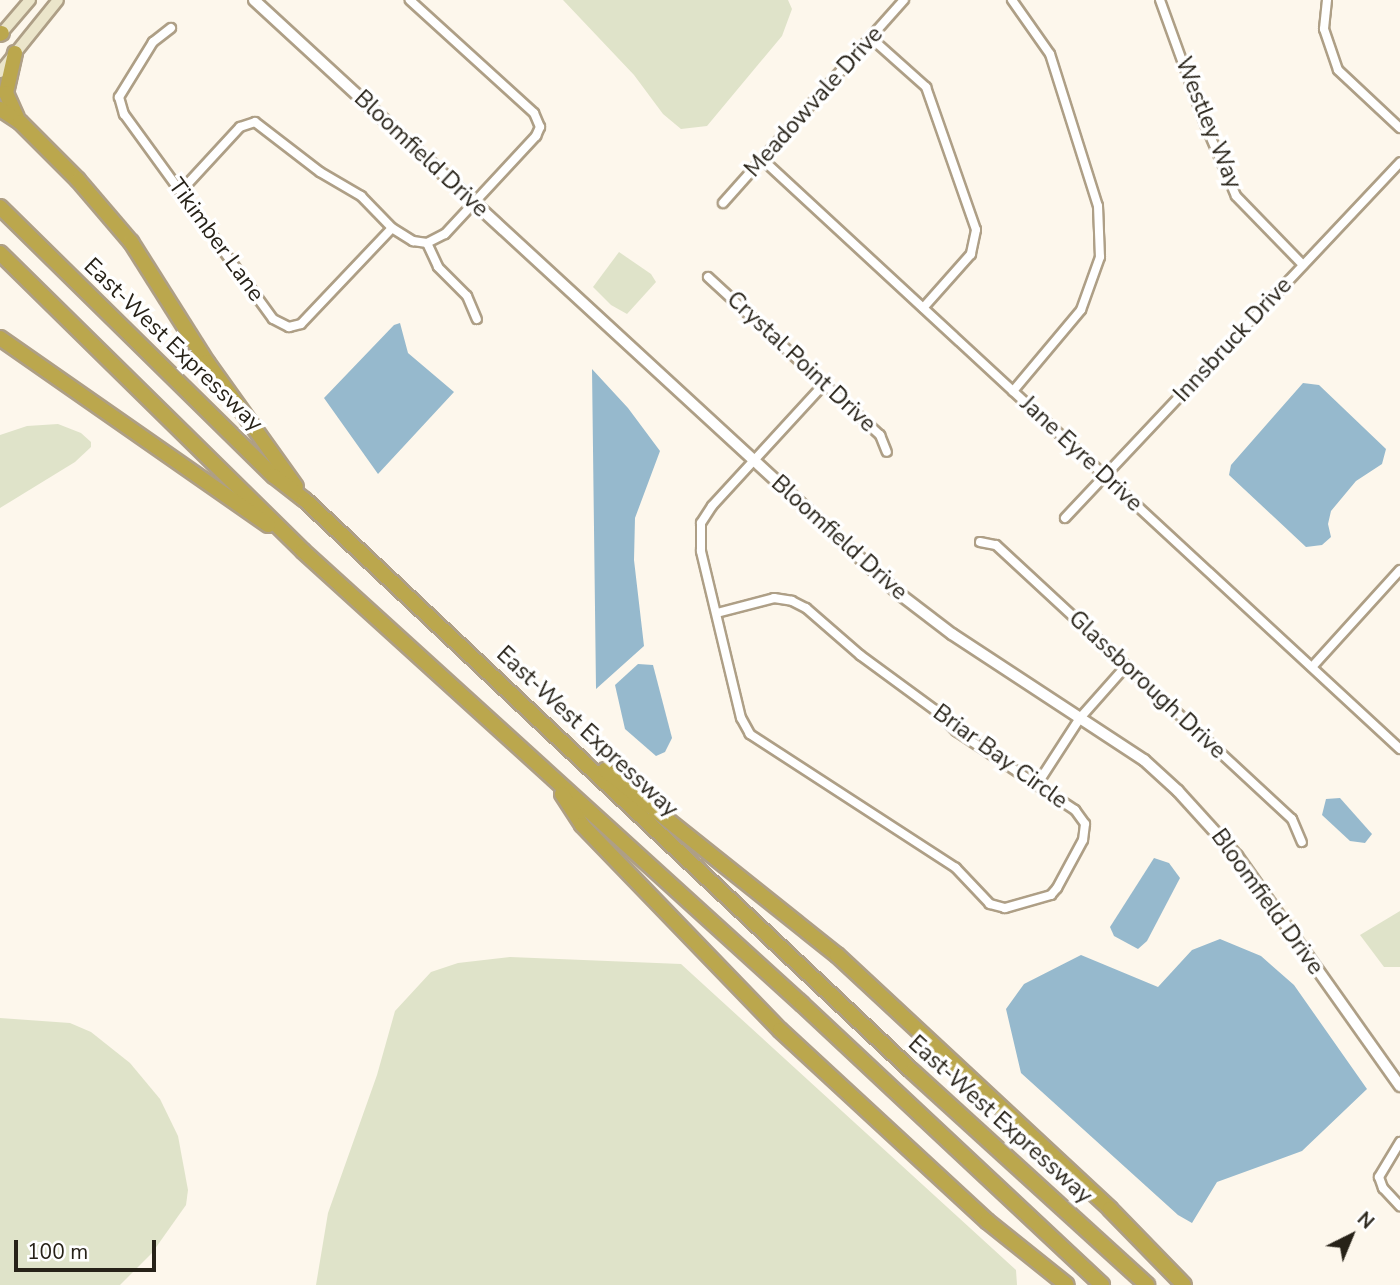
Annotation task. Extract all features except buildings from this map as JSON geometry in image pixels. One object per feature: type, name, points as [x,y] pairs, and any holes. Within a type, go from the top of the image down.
[{"type":"highway","points":[[15,53],[6,93],[20,122]]},
{"type":"highway","points":[[0,109],[20,122],[96,199],[131,242],[207,362],[305,500]]},
{"type":"highway","name":"East-West Expressway","points":[[0,208],[274,476],[305,500],[582,757],[912,1071],[1147,1285]]},
{"type":"highway","points":[[0,253],[303,551],[552,780],[802,1004],[1102,1285]]},
{"type":"highway","points":[[0,338],[303,551]]},
{"type":"highway","points":[[582,757],[614,775],[837,955],[1110,1209],[1184,1285]]},
{"type":"highway","points":[[552,780],[582,825],[780,1030],[986,1221],[1066,1285]]},
{"type":"main road","points":[[1,34],[30,0]]},
{"type":"main road","points":[[0,72],[58,0]]},
{"type":"street","name":"Bloomfield Drive","points":[[254,0],[753,460],[929,617],[1144,760],[1206,818],[1254,878],[1400,1086]]},
{"type":"street","points":[[181,191],[240,127],[254,122],[267,129],[320,172],[361,196],[392,228],[413,241],[427,243],[445,234],[536,136],[540,127],[534,113],[410,0]]},
{"type":"street","name":"Meadowvale Drive","points":[[723,203],[904,0]]},
{"type":"street","points":[[1012,0],[1049,54],[1098,206],[1100,257],[1080,310],[1013,391]]},
{"type":"street","name":"Westley Way","points":[[1160,0],[1205,124],[1236,196],[1303,265]]},
{"type":"street","points":[[1327,0],[1324,29],[1338,70],[1400,128]]},
{"type":"street","name":"Tikimber Lane","points":[[171,28],[153,42],[119,97],[124,114],[273,319],[289,327],[300,324],[392,228]]},
{"type":"street","points":[[871,38],[926,87],[976,230],[971,254],[923,308]]},
{"type":"street","name":"Jane Eyre Drive","points":[[762,159],[1400,749]]},
{"type":"street","name":"Innsbruck Drive","points":[[1065,518],[1400,162]]},
{"type":"street","points":[[427,243],[438,267],[467,296],[477,319]]},
{"type":"street","name":"Crystal Point Drive","points":[[708,277],[880,435],[887,452]]},
{"type":"street","name":"Briar Bay Circle","points":[[717,613],[774,598],[792,601],[935,710],[956,731],[1074,810],[1085,824],[1083,840],[1051,895],[1005,908],[990,904],[956,868],[750,734],[741,718],[701,551],[701,523],[712,506],[824,384]]},
{"type":"street","name":"Glassborough Drive","points":[[980,542],[996,545],[1292,819],[1302,842]]},
{"type":"street","points":[[1312,667],[1400,570]]},
{"type":"street","points":[[1036,786],[1080,718],[1126,666]]},
{"type":"street","points":[[1400,1142],[1379,1177],[1383,1188],[1400,1206]]},
{"type":"green space","points":[[563,0],[788,0],[792,9],[782,36],[707,126],[681,129],[663,114],[634,75]]},
{"type":"green space","points":[[619,252],[651,274],[656,282],[627,314],[611,305],[593,287]]},
{"type":"green space","points":[[58,424],[81,433],[91,442],[91,447],[75,462],[0,508],[0,435],[27,426]]},
{"type":"green space","points":[[1400,911],[1400,967],[1384,967],[1360,935]]},
{"type":"green space","points":[[510,957],[681,964],[1016,1270],[1017,1285],[316,1285],[328,1213],[377,1075],[395,1011],[431,972],[458,963]]},
{"type":"green space","points":[[0,1018],[70,1023],[91,1032],[130,1063],[160,1099],[178,1136],[188,1190],[186,1205],[152,1253],[120,1285],[0,1285]]},
{"type":"water","points":[[400,323],[408,353],[454,392],[378,474],[324,398],[394,325]]},
{"type":"water","points":[[592,369],[628,408],[660,451],[635,518],[634,560],[644,646],[596,689]]},
{"type":"water","points":[[1303,383],[1319,385],[1386,449],[1382,464],[1356,481],[1331,511],[1328,524],[1331,537],[1322,545],[1306,547],[1229,475],[1231,465]]},
{"type":"water","points":[[638,664],[653,665],[672,738],[665,752],[656,756],[625,729],[615,685]]},
{"type":"water","points":[[1340,798],[1372,834],[1365,843],[1350,841],[1322,815],[1326,799]]},
{"type":"water","points":[[1154,858],[1169,863],[1180,878],[1147,941],[1138,949],[1114,936],[1110,927]]},
{"type":"water","points":[[1220,939],[1261,956],[1294,985],[1367,1089],[1302,1151],[1217,1182],[1192,1223],[1178,1215],[1021,1073],[1006,1009],[1024,984],[1081,955],[1158,987],[1192,950]]}]
